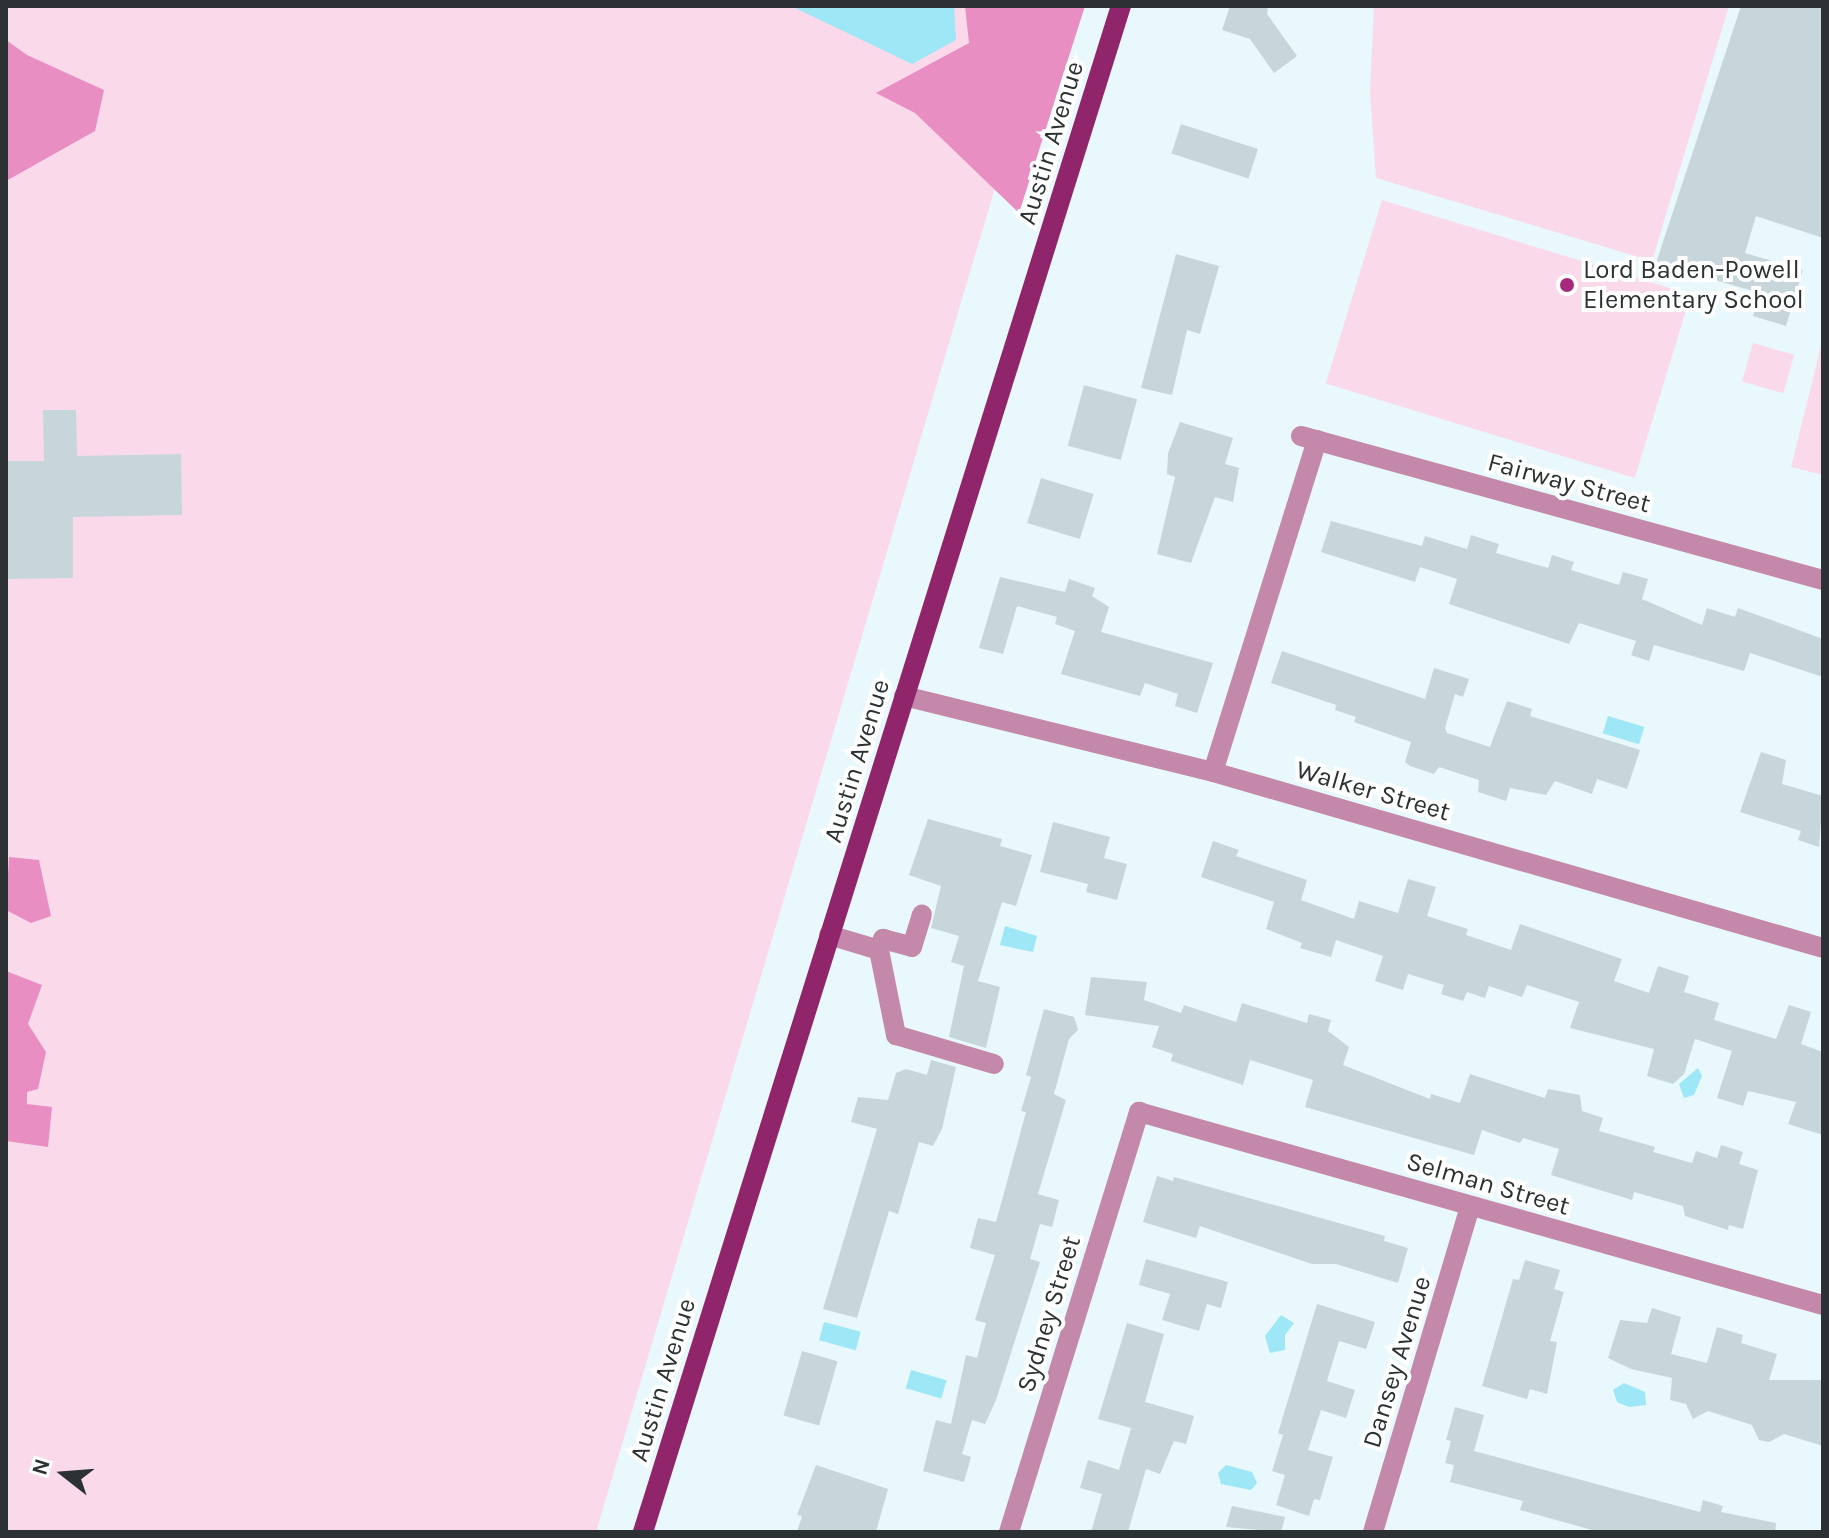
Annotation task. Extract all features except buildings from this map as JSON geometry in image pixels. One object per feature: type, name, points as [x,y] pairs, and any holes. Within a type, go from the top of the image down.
[{"type":"main road","name":"Austin Avenue","points":[[643,1532],[1121,6]]},
{"type":"street","name":"Fairway Street","points":[[1213,772],[1309,438],[1823,580]]},
{"type":"street","name":"Walker Street","points":[[904,696],[1213,772],[1823,948]]},
{"type":"street","points":[[922,914],[912,947],[883,939],[879,950],[896,1035],[994,1064]]},
{"type":"street","points":[[829,935],[879,950]]},
{"type":"street","name":"Selman Street","points":[[1139,1112],[1823,1305]]},
{"type":"street","name":"Sydney Street","points":[[1009,1532],[1139,1112]]},
{"type":"street","name":"Dansey Avenue","points":[[1373,1532],[1470,1207]]},
{"type":"shaded area","points":[[6,6],[1049,6],[596,1532],[6,1532]]},
{"type":"shaded area","points":[[965,6],[1085,6],[1019,213],[915,113],[876,93],[969,43]]},
{"type":"shaded area","points":[[1374,6],[1729,6],[1652,261],[1376,178],[1370,93]]},
{"type":"shaded area","points":[[6,40],[27,55],[104,90],[95,131],[6,181]]},
{"type":"shaded area","points":[[1382,200],[1691,294],[1635,478],[1326,384]]},
{"type":"shaded area","points":[[1753,343],[1794,355],[1783,393],[1742,381]]},
{"type":"shaded area","points":[[1823,347],[1823,475],[1791,467]]},
{"type":"shaded area","points":[[9,857],[39,860],[51,916],[31,923],[6,910]]},
{"type":"shaded area","points":[[6,971],[42,985],[28,1024],[46,1052],[38,1089],[27,1092],[27,1104],[52,1107],[48,1147],[6,1141]]},
{"type":"water","points":[[791,6],[954,6],[956,40],[912,64]]},
{"type":"water","points":[[1608,716],[1644,727],[1639,744],[1603,733]]},
{"type":"water","points":[[1005,926],[1037,936],[1033,952],[1000,945]]},
{"type":"water","points":[[1698,1068],[1702,1076],[1694,1095],[1684,1098],[1679,1084]]},
{"type":"water","points":[[1281,1315],[1294,1323],[1285,1335],[1285,1350],[1270,1353],[1265,1336]]},
{"type":"water","points":[[824,1322],[861,1332],[856,1350],[819,1340]]},
{"type":"water","points":[[911,1370],[947,1380],[941,1398],[906,1388]]},
{"type":"water","points":[[1624,1383],[1645,1392],[1646,1405],[1629,1407],[1617,1402],[1613,1390]]},
{"type":"water","points":[[1226,1465],[1252,1472],[1257,1483],[1251,1490],[1221,1484],[1218,1473]]},
{"type":"place","name":"Lord Baden-Powell Elementary School","points":[[1567,285]]}]
